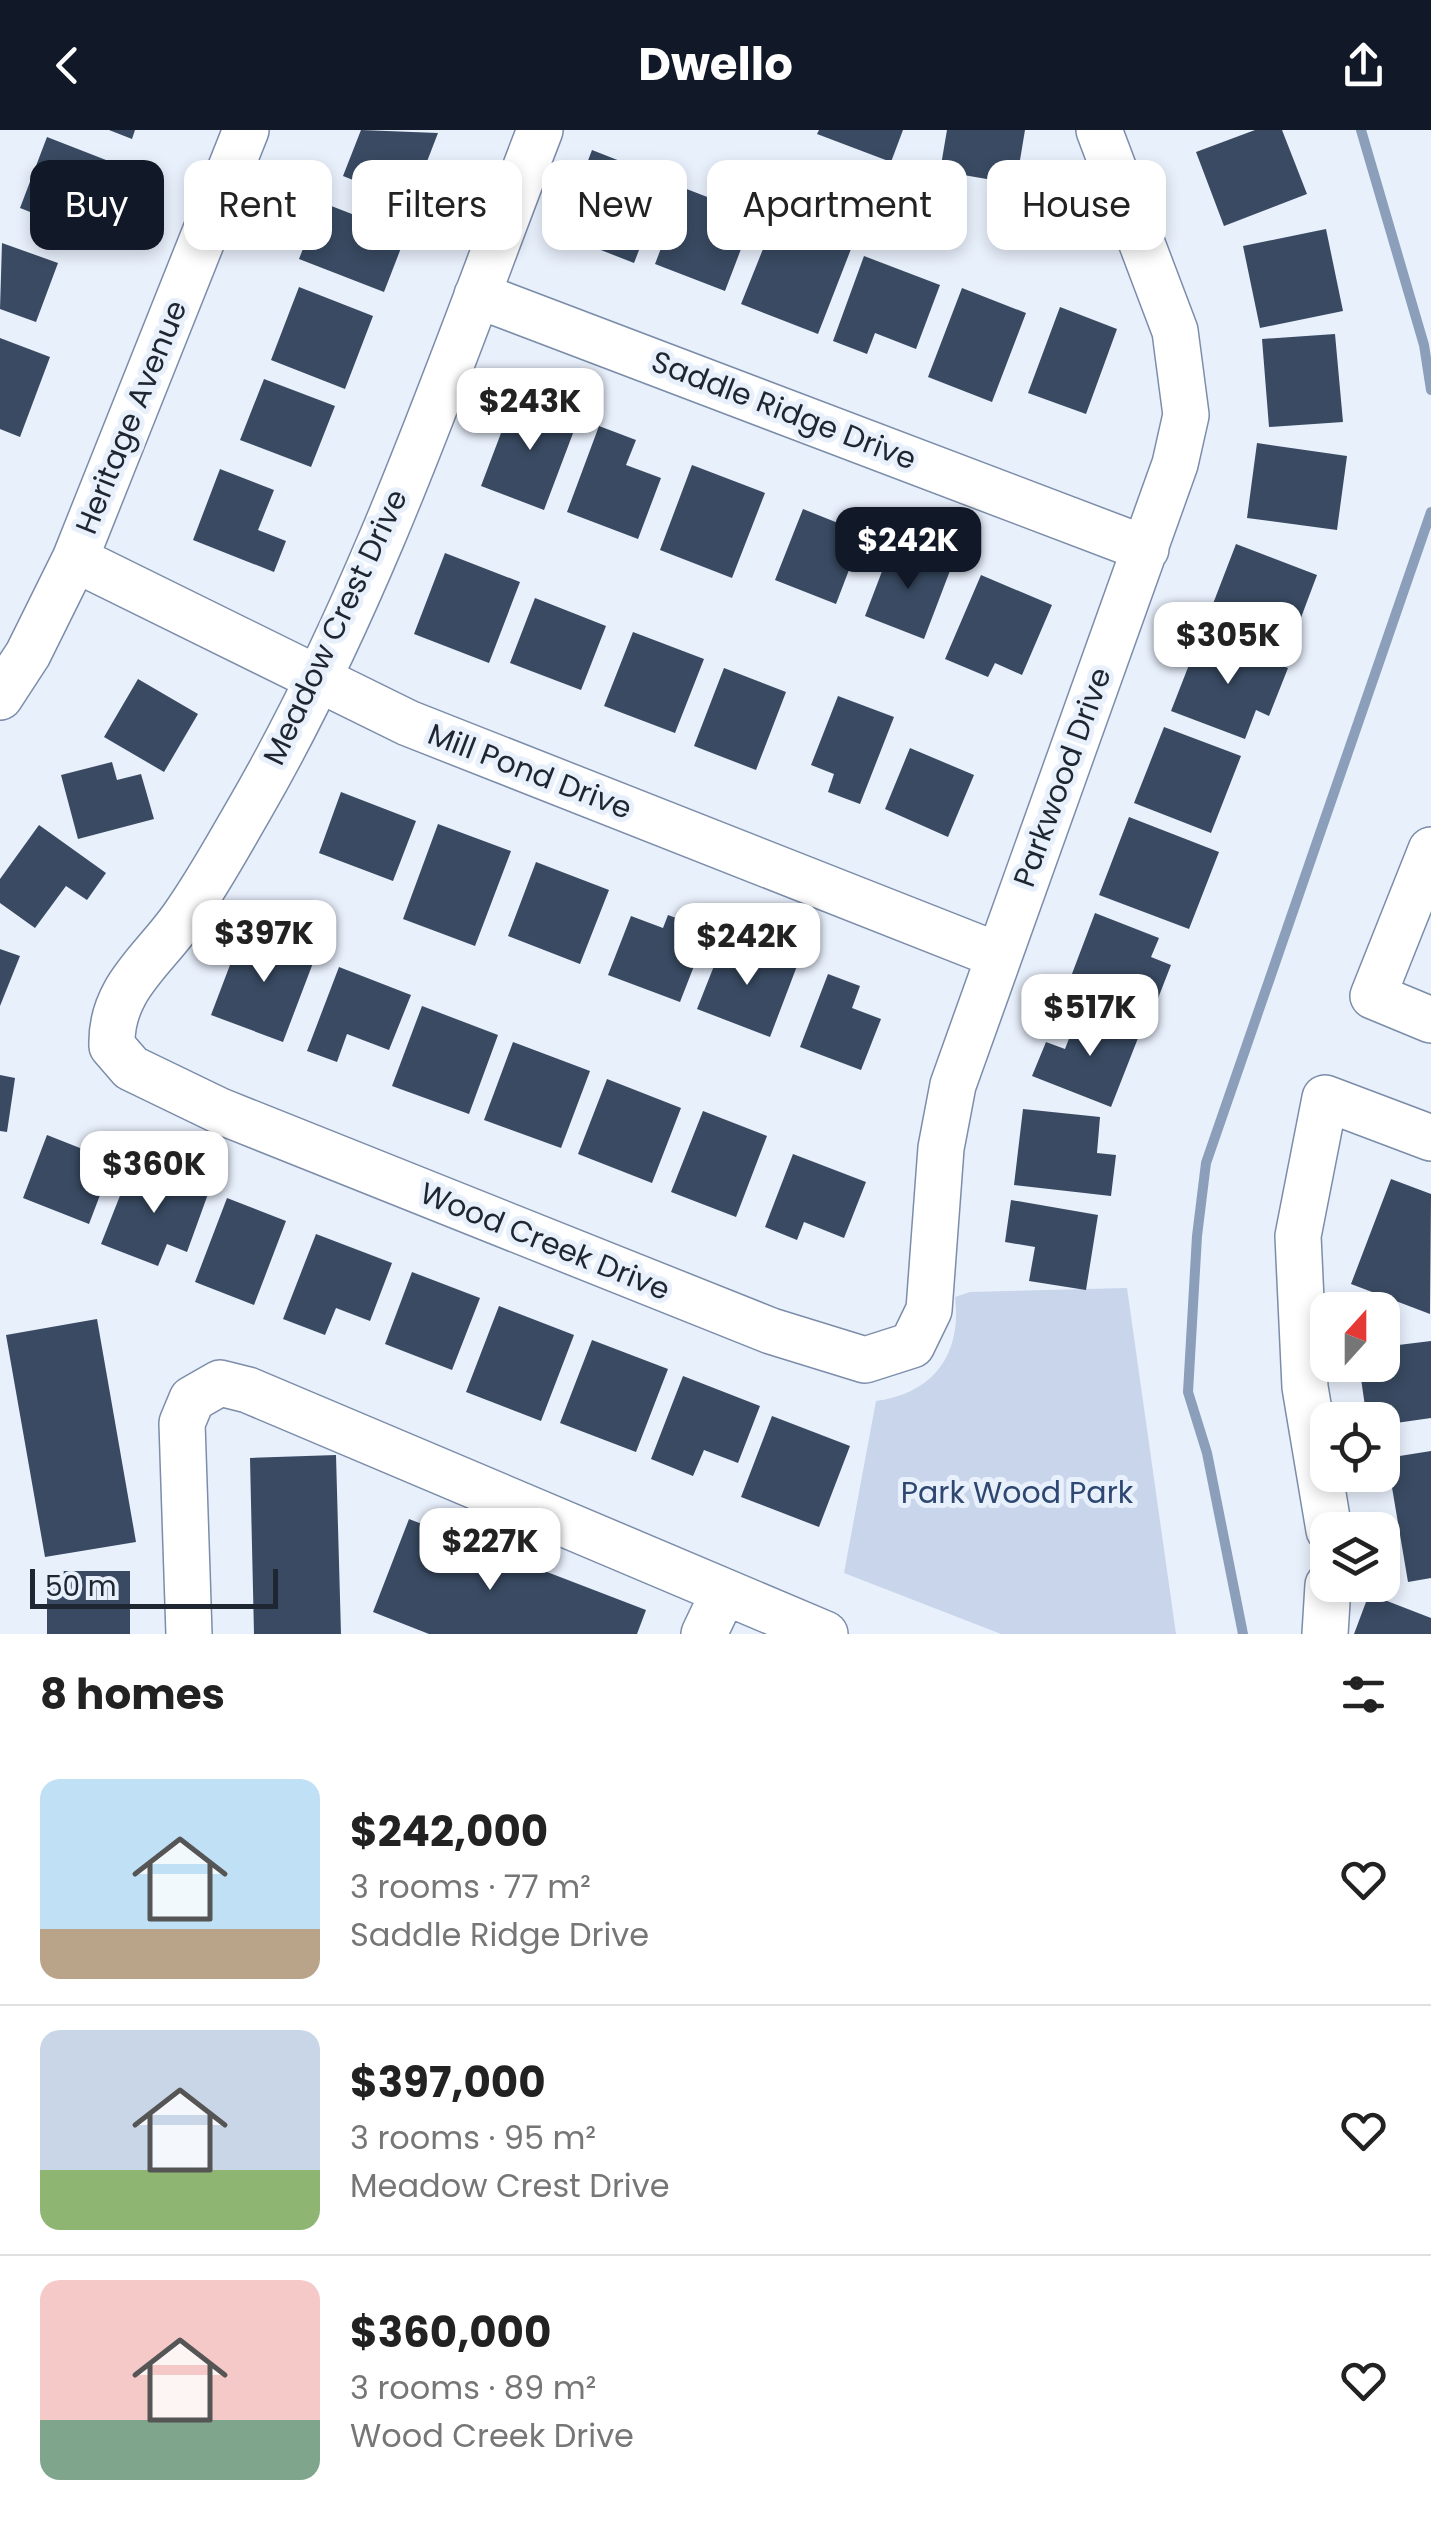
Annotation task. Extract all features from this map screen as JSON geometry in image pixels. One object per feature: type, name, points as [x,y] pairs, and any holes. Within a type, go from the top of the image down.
[{"type":"street","name":"Heritage Avenue","points":[[0,697],[28,654],[74,559],[246,130]]},
{"type":"street","name":"Meadow Crest Drive","points":[[156,1080],[131,1068],[112,1046],[111,1030],[124,988],[183,918],[252,806],[317,678],[376,551],[540,130]]},
{"type":"street","name":"Parkwood Drive","points":[[925,1318],[941,1148],[954,1085],[997,956],[1146,549],[1175,464],[1186,415],[1175,331],[1099,130]]},
{"type":"street","name":"Saddle Ridge Drive","points":[[477,294],[1146,549]]},
{"type":"street","name":"Mill Pond Drive","points":[[74,559],[408,724],[997,956]]},
{"type":"street","points":[[1431,850],[1373,996],[1431,1020]]},
{"type":"street","name":"Wood Creek Drive","points":[[156,1080],[238,1118],[771,1331],[865,1360],[912,1346],[925,1318]]},
{"type":"street","points":[[1326,1512],[1305,1387],[1298,1236],[1325,1098],[1431,1138]]},
{"type":"street","points":[[189,1634],[182,1424],[192,1399],[220,1383],[248,1390],[713,1614],[824,1634]]},
{"type":"street","points":[[1324,1634],[1327,1602]]},
{"type":"green space","name":"Park Wood Park","points":[[1127,1288],[1176,1634],[1001,1634],[844,1573],[876,1401],[914,1389],[940,1367],[954,1336],[955,1297],[970,1292]]},
{"type":"building","points":[[109,130],[135,130],[132,139]]},
{"type":"building","points":[[361,130],[438,133],[428,160],[352,160],[352,180],[343,176]]},
{"type":"building","points":[[819,130],[903,130],[892,160],[817,134]]},
{"type":"building","points":[[947,130],[1025,130],[1020,160],[987,160],[987,179],[967,176],[967,160],[942,160]]},
{"type":"building","points":[[1255,130],[1282,130],[1307,194],[1224,226],[1196,152]]},
{"type":"building","points":[[47,137],[106,160],[38,160]]},
{"type":"building","points":[[592,150],[617,160],[588,160]]},
{"type":"building","points":[[30,182],[30,212],[20,208]]},
{"type":"building","points":[[687,189],[707,197],[707,250],[741,250],[725,291],[655,264],[660,250],[687,250]]},
{"type":"building","points":[[332,206],[352,214],[352,250],[400,250],[384,292],[299,259],[302,250],[332,250]]},
{"type":"building","points":[[1326,229],[1343,311],[1260,328],[1243,246]]},
{"type":"building","points":[[2,243],[58,263],[36,322],[0,309]]},
{"type":"building","points":[[601,250],[639,250],[634,263]]},
{"type":"building","points":[[763,250],[851,250],[818,334],[741,304]]},
{"type":"building","points":[[864,256],[940,285],[916,349],[875,333],[867,354],[833,341]]},
{"type":"building","points":[[299,287],[373,316],[345,389],[271,360]]},
{"type":"building","points":[[962,288],[1026,313],[992,402],[928,377]]},
{"type":"building","points":[[1060,307],[1117,329],[1086,414],[1028,393]]},
{"type":"building","points":[[1335,334],[1343,422],[1269,427],[1262,339]]},
{"type":"building","points":[[0,338],[50,357],[20,437],[0,429]]},
{"type":"building","points":[[264,379],[335,406],[311,467],[240,440]]},
{"type":"building","points":[[515,396],[578,420],[544,510],[481,486]]},
{"type":"building","points":[[599,426],[636,440],[626,465],[661,478],[638,539],[567,512]]},
{"type":"building","points":[[1257,443],[1347,456],[1337,530],[1247,518]]},
{"type":"building","points":[[692,465],[765,493],[732,578],[660,550]]},
{"type":"building","points":[[220,469],[274,490],[258,530],[286,541],[274,572],[193,540]]},
{"type":"building","points":[[803,509],[863,533],[836,604],[775,580]]},
{"type":"building","points":[[1236,544],[1317,575],[1299,623],[1276,614],[1265,644],[1206,622]]},
{"type":"building","points":[[892,545],[951,568],[924,639],[865,616]]},
{"type":"building","points":[[445,553],[520,582],[489,663],[414,634]]},
{"type":"building","points":[[981,575],[1052,605],[1022,675],[995,663],[988,677],[945,659]]},
{"type":"building","points":[[535,598],[606,626],[581,690],[510,663]]},
{"type":"building","points":[[633,632],[704,659],[675,733],[604,706]]},
{"type":"building","points":[[1201,634],[1288,668],[1269,716],[1256,710],[1245,739],[1171,711]]},
{"type":"building","points":[[724,668],[786,692],[756,770],[694,746]]},
{"type":"building","points":[[138,679],[198,714],[164,772],[104,737]]},
{"type":"building","points":[[838,696],[894,717],[860,804],[828,792],[834,774],[811,765]]},
{"type":"building","points":[[1164,727],[1241,756],[1211,833],[1134,803]]},
{"type":"building","points":[[910,748],[974,775],[948,837],[885,809]]},
{"type":"building","points":[[112,762],[117,780],[141,774],[154,819],[78,839],[61,775]]},
{"type":"building","points":[[341,792],[416,821],[393,881],[319,853]]},
{"type":"building","points":[[1129,817],[1219,852],[1189,929],[1099,895]]},
{"type":"building","points":[[438,824],[511,851],[475,946],[403,919]]},
{"type":"building","points":[[39,825],[106,873],[87,900],[66,886],[35,928],[0,903],[0,879]]},
{"type":"building","points":[[536,862],[609,890],[580,964],[508,936]]},
{"type":"building","points":[[1095,913],[1159,938],[1151,957],[1171,965],[1150,1019],[1067,987]]},
{"type":"building","points":[[668,915],[708,930],[680,1002],[608,975],[631,916],[663,928]]},
{"type":"building","points":[[244,928],[316,955],[283,1042],[211,1015]]},
{"type":"building","points":[[725,938],[797,966],[770,1037],[697,1009]]},
{"type":"building","points":[[0,949],[20,956],[0,1006]]},
{"type":"building","points":[[339,967],[411,995],[389,1050],[347,1034],[337,1062],[307,1051]]},
{"type":"building","points":[[828,974],[860,986],[852,1008],[881,1019],[861,1070],[800,1047]]},
{"type":"building","points":[[422,1006],[498,1035],[469,1114],[392,1086]]},
{"type":"building","points":[[1080,1010],[1140,1033],[1111,1107],[1032,1076],[1046,1042],[1065,1049]]},
{"type":"building","points":[[513,1042],[590,1071],[561,1148],[484,1120]]},
{"type":"building","points":[[0,1075],[15,1078],[7,1132],[0,1131]]},
{"type":"building","points":[[607,1079],[681,1108],[652,1183],[578,1154]]},
{"type":"building","points":[[1023,1109],[1100,1117],[1097,1153],[1116,1155],[1111,1196],[1014,1185]]},
{"type":"building","points":[[703,1111],[767,1136],[736,1217],[671,1192]]},
{"type":"building","points":[[47,1135],[113,1161],[89,1224],[23,1198]]},
{"type":"building","points":[[793,1154],[866,1182],[844,1238],[804,1222],[797,1240],[765,1227]]},
{"type":"building","points":[[132,1165],[208,1194],[187,1252],[167,1244],[158,1266],[101,1244]]},
{"type":"building","points":[[1391,1179],[1431,1194],[1430,1314],[1400,1303],[1400,1292],[1372,1292],[1351,1284]]},
{"type":"building","points":[[227,1198],[286,1221],[254,1305],[195,1282]]},
{"type":"building","points":[[1011,1200],[1098,1215],[1086,1290],[1029,1281],[1035,1247],[1005,1242]]},
{"type":"building","points":[[316,1234],[392,1263],[370,1321],[336,1308],[325,1335],[283,1319]]},
{"type":"building","points":[[412,1272],[480,1298],[452,1370],[385,1344]]},
{"type":"building","points":[[499,1306],[574,1335],[541,1421],[466,1392]]},
{"type":"building","points":[[97,1319],[136,1542],[45,1557],[6,1335]]},
{"type":"building","points":[[592,1340],[668,1369],[636,1452],[560,1423]]},
{"type":"building","points":[[1431,1341],[1431,1418],[1400,1422],[1400,1402],[1364,1402],[1361,1382],[1400,1382],[1400,1345]]},
{"type":"building","points":[[683,1376],[760,1406],[738,1463],[704,1450],[693,1476],[651,1459]]},
{"type":"building","points":[[772,1416],[850,1446],[819,1527],[741,1497]]},
{"type":"building","points":[[1431,1451],[1431,1578],[1408,1582],[1400,1512],[1396,1512],[1393,1492],[1400,1492],[1400,1456]]},
{"type":"building","points":[[336,1455],[341,1634],[254,1634],[250,1458]]},
{"type":"building","points":[[409,1519],[646,1610],[637,1634],[429,1634],[373,1612]]},
{"type":"building","points":[[47,1571],[130,1571],[130,1634],[47,1634]]},
{"type":"building","points":[[1366,1602],[1390,1602],[1431,1618],[1431,1634],[1354,1634]]},
{"type":"waterway","points":[[1361,130],[1424,345],[1431,390]]},
{"type":"waterway","points":[[1243,1634],[1207,1453],[1188,1392],[1197,1236],[1206,1163],[1431,512]]}]
